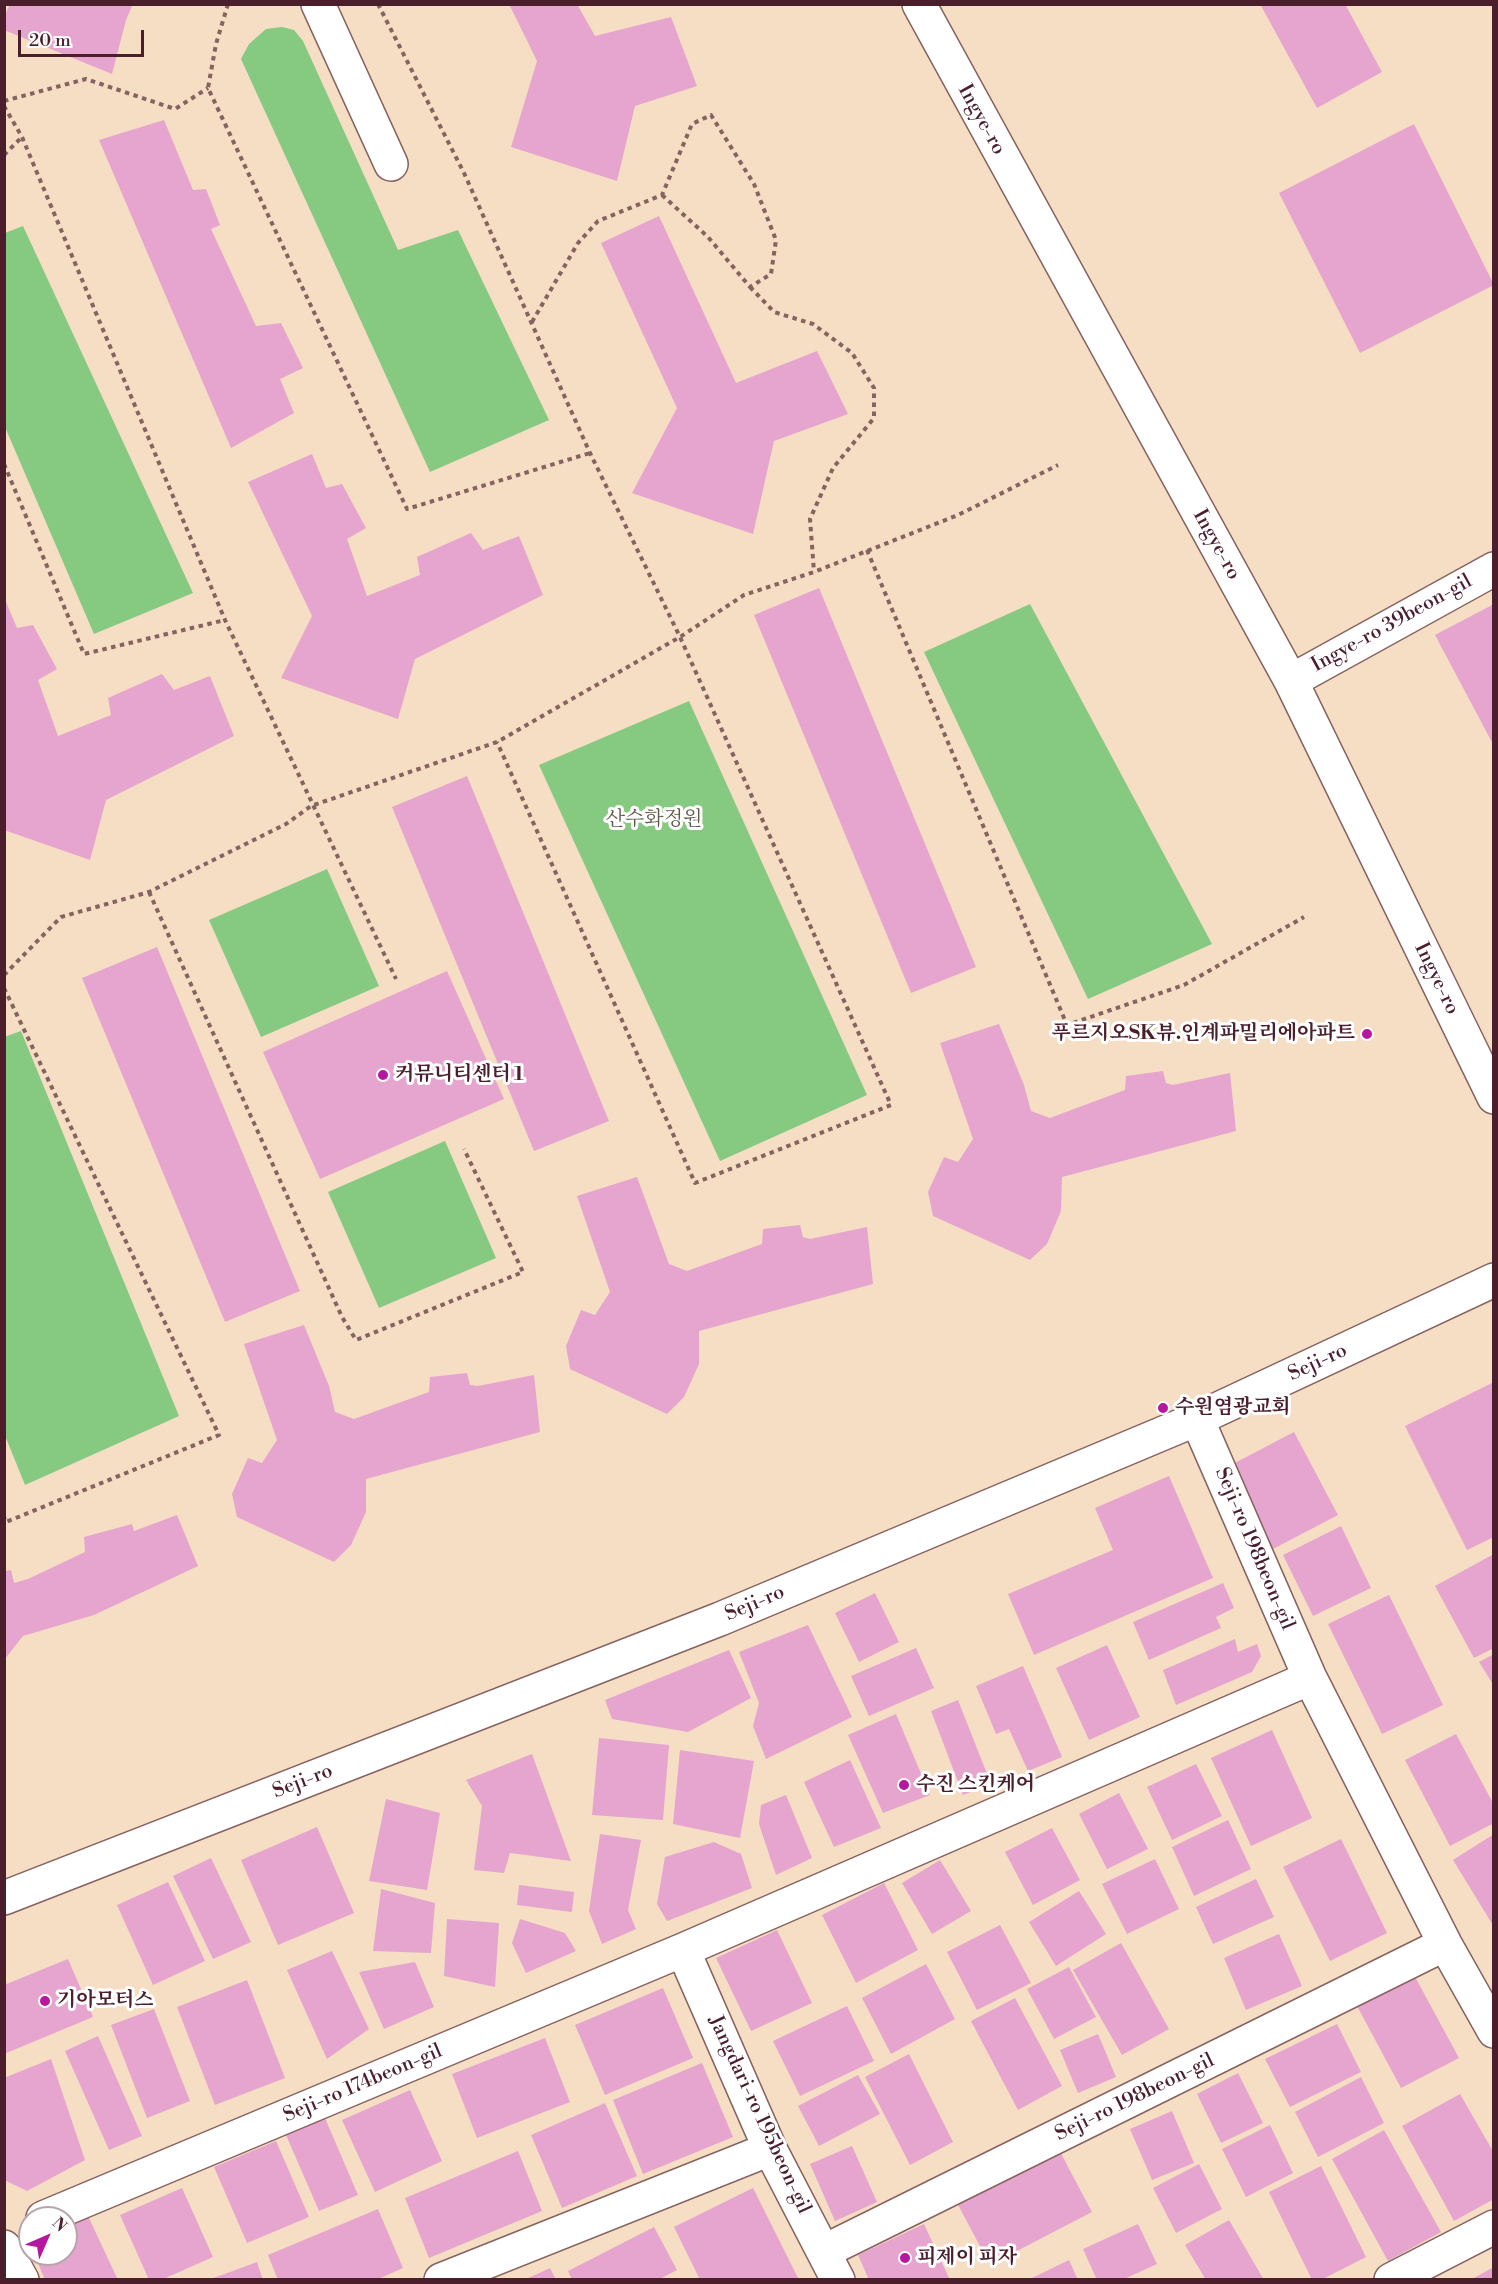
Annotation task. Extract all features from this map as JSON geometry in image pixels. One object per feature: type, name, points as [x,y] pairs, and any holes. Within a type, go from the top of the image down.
[{"type":"street","points":[[318,4],[391,164]]},
{"type":"street","name":"Ingye-ro","points":[[919,4],[1291,681],[1494,1096]]},
{"type":"street","name":"Ingye-ro 39beon-gil","points":[[1291,681],[1494,568]]},
{"type":"street","name":"Seji-ro","points":[[4,1898],[720,1619],[1197,1419],[1494,1280]]},
{"type":"street","name":"Seji-ro 198beon-gil","points":[[1197,1419],[1310,1678],[1446,1944],[1494,2031]]},
{"type":"street","points":[[683,1950],[1310,1678]]},
{"type":"street","name":"Seji-ro 198beon-gil","points":[[831,2265],[1446,1944]]},
{"type":"street","name":"Jangdari-ro 195beon-gil","points":[[683,1950],[771,2149],[831,2265]]},
{"type":"street","name":"Seji-ro 174beon-gil","points":[[72,2206],[683,1950]]},
{"type":"street","points":[[441,2280],[771,2149]]},
{"type":"street","points":[[1391,2280],[1494,2227]]},
{"type":"street","points":[[4,2234],[18,2228]]},
{"type":"street","points":[[4,2247],[22,2280]]},
{"type":"path","points":[[228,4],[216,44],[208,88],[407,508],[590,453]]},
{"type":"path","points":[[378,4],[464,173],[590,453],[680,637],[891,1105],[695,1183],[497,742]]},
{"type":"path","points":[[4,101],[86,79],[175,109],[208,88]]},
{"type":"path","points":[[4,106],[22,137],[225,620],[396,979]]},
{"type":"path","points":[[532,322],[578,243],[598,221],[662,195],[692,124],[711,115],[754,184],[776,240],[771,273],[750,287]]},
{"type":"path","points":[[4,155],[22,137]]},
{"type":"path","points":[[662,195],[708,237],[774,312],[813,324],[852,352],[874,388],[874,418],[833,468],[810,519],[814,572]]},
{"type":"path","points":[[4,464],[84,654],[225,620]]},
{"type":"path","points":[[4,975],[61,917],[149,892],[286,824],[312,806],[497,742],[680,637],[744,595],[814,572],[958,515],[1058,465]]},
{"type":"path","points":[[867,550],[1067,1025],[1184,985],[1304,916]]},
{"type":"path","points":[[149,892],[342,1317],[356,1340],[523,1272],[464,1149]]},
{"type":"path","points":[[4,988],[219,1435],[6,1522],[4,1517]]},
{"type":"green space","points":[[282,27],[294,30],[303,41],[398,250],[458,230],[549,420],[430,472],[241,59],[249,44],[266,29]]},
{"type":"green space","points":[[23,226],[193,593],[94,634],[5,427],[5,233]]},
{"type":"green space","points":[[1030,604],[1212,944],[1088,999],[924,652]]},
{"type":"green space","name":"산수화정원","points":[[689,701],[867,1095],[720,1161],[539,765]]},
{"type":"green space","points":[[327,869],[379,986],[261,1037],[209,920]]},
{"type":"green space","points":[[21,1031],[179,1416],[25,1485],[4,1433],[4,1037]]},
{"type":"green space","points":[[445,1141],[496,1258],[379,1308],[328,1192]]},
{"type":"building","points":[[10,4],[133,4],[126,20],[112,74],[4,30],[4,17]]},
{"type":"building","points":[[509,4],[577,4],[595,36],[671,17],[697,86],[635,106],[617,181],[511,147],[537,61]]},
{"type":"building","points":[[1260,4],[1345,4],[1382,72],[1317,108]]},
{"type":"building","points":[[164,120],[193,190],[206,189],[220,225],[211,229],[256,326],[281,323],[303,368],[280,379],[294,413],[231,448],[99,140]]},
{"type":"building","points":[[1414,124],[1494,285],[1360,353],[1279,193]]},
{"type":"building","points":[[659,216],[736,383],[817,351],[848,414],[774,441],[753,534],[632,493],[677,408],[601,243]]},
{"type":"building","points":[[312,454],[326,488],[342,484],[366,528],[347,539],[367,596],[420,575],[417,557],[471,533],[483,550],[519,536],[543,595],[415,659],[398,719],[281,678],[312,616],[248,482]]},
{"type":"building","points":[[819,588],[976,967],[911,993],[754,615]]},
{"type":"building","points":[[4,597],[17,628],[33,625],[57,669],[38,680],[58,736],[111,715],[108,698],[162,674],[174,690],[210,676],[234,736],[106,800],[90,860],[4,830]]},
{"type":"building","points":[[1494,604],[1494,746],[1435,635]]},
{"type":"building","points":[[467,776],[609,1121],[534,1151],[392,807]]},
{"type":"building","points":[[157,947],[300,1291],[225,1322],[82,978]]},
{"type":"building","name":"커뮤니티센터 1","points":[[447,971],[504,1099],[320,1179],[263,1052]]},
{"type":"building","points":[[999,1024],[1024,1085],[1031,1111],[1050,1118],[1125,1090],[1126,1076],[1163,1071],[1166,1083],[1173,1085],[1230,1073],[1236,1131],[1062,1177],[1061,1211],[1047,1244],[1030,1260],[933,1216],[928,1192],[944,1157],[958,1162],[973,1139],[940,1043]]},
{"type":"building","points":[[637,1177],[669,1264],[687,1271],[762,1244],[763,1229],[800,1225],[803,1237],[810,1239],[867,1227],[873,1284],[699,1331],[699,1364],[684,1397],[667,1414],[570,1369],[566,1346],[581,1310],[595,1315],[610,1292],[577,1196]]},
{"type":"building","points":[[304,1325],[329,1386],[335,1412],[354,1419],[429,1392],[430,1377],[467,1373],[470,1385],[478,1386],[534,1375],[540,1432],[366,1479],[366,1512],[351,1545],[334,1562],[237,1517],[232,1494],[248,1458],[262,1463],[277,1440],[244,1344]]},
{"type":"building","points":[[1494,1382],[1494,1537],[1467,1550],[1405,1426]]},
{"type":"building","points":[[1294,1432],[1338,1515],[1271,1550],[1227,1467]]},
{"type":"building","points":[[1169,1476],[1213,1578],[1034,1655],[1008,1594],[1113,1550],[1095,1508]]},
{"type":"building","points":[[177,1515],[198,1566],[94,1615],[23,1636],[4,1660],[4,1571],[11,1570],[14,1583],[28,1579],[85,1552],[84,1537],[132,1524],[134,1531]]},
{"type":"building","points":[[1341,1526],[1371,1588],[1313,1616],[1283,1555]]},
{"type":"building","points":[[1494,1554],[1494,1648],[1474,1658],[1435,1586]]},
{"type":"building","points":[[1223,1583],[1234,1608],[1216,1617],[1221,1628],[1149,1660],[1133,1622]]},
{"type":"building","points":[[875,1593],[899,1642],[859,1662],[835,1613]]},
{"type":"building","points":[[1389,1595],[1443,1705],[1382,1734],[1328,1624]]},
{"type":"building","points":[[808,1625],[852,1717],[766,1759],[753,1726],[759,1703],[739,1652]]},
{"type":"building","points":[[1235,1639],[1238,1652],[1257,1644],[1261,1656],[1252,1672],[1176,1705],[1163,1670]]},
{"type":"building","points":[[1107,1645],[1140,1717],[1089,1740],[1056,1668]]},
{"type":"building","points":[[916,1648],[934,1688],[869,1716],[851,1676]]},
{"type":"building","points":[[729,1650],[751,1698],[688,1732],[612,1719],[605,1700]]},
{"type":"building","points":[[1494,1654],[1494,1686],[1479,1662]]},
{"type":"building","points":[[1023,1666],[1062,1757],[1028,1771],[1009,1729],[996,1734],[976,1686]]},
{"type":"building","points":[[958,1700],[991,1784],[963,1795],[931,1711]]},
{"type":"building","points":[[896,1714],[930,1795],[883,1813],[848,1735]]},
{"type":"building","points":[[1272,1730],[1312,1818],[1251,1846],[1211,1758]]},
{"type":"building","points":[[1456,1734],[1494,1805],[1494,1823],[1450,1846],[1405,1760]]},
{"type":"building","points":[[599,1738],[669,1745],[663,1820],[592,1815]]},
{"type":"building","points":[[680,1750],[754,1761],[740,1838],[673,1824]]},
{"type":"building","points":[[532,1754],[571,1861],[510,1853],[504,1873],[474,1870],[482,1806],[466,1780]]},
{"type":"building","points":[[850,1760],[881,1828],[834,1847],[804,1782]]},
{"type":"building","points":[[1196,1764],[1222,1816],[1172,1840],[1147,1787]]},
{"type":"building","points":[[1119,1793],[1148,1849],[1107,1869],[1079,1814]]},
{"type":"building","points":[[786,1795],[812,1858],[776,1875],[759,1824],[761,1805]]},
{"type":"building","points":[[386,1799],[440,1813],[427,1890],[369,1881]]},
{"type":"building","points":[[1228,1820],[1251,1869],[1194,1896],[1172,1847]]},
{"type":"building","points":[[317,1827],[354,1913],[278,1945],[241,1860]]},
{"type":"building","points":[[1052,1828],[1080,1880],[1033,1905],[1005,1852]]},
{"type":"building","points":[[600,1834],[641,1840],[628,1910],[636,1929],[602,1944],[589,1911]]},
{"type":"building","points":[[1494,1834],[1494,1927],[1453,1860]]},
{"type":"building","points":[[1341,1839],[1387,1933],[1330,1961],[1283,1867]]},
{"type":"building","points":[[714,1842],[741,1854],[752,1888],[667,1921],[657,1904],[665,1857]]},
{"type":"building","points":[[211,1858],[251,1942],[213,1959],[173,1876]]},
{"type":"building","points":[[1155,1859],[1179,1909],[1127,1934],[1102,1884]]},
{"type":"building","points":[[940,1860],[971,1911],[932,1934],[902,1883]]},
{"type":"building","points":[[1256,1879],[1274,1917],[1213,1944],[1196,1907]]},
{"type":"building","points":[[168,1882],[205,1961],[153,1985],[117,1905]]},
{"type":"building","points":[[884,1883],[918,1950],[856,1983],[822,1915]]},
{"type":"building","points":[[519,1885],[574,1892],[572,1912],[517,1905]]},
{"type":"building","points":[[381,1889],[435,1903],[431,1953],[373,1951]]},
{"type":"building","points":[[1079,1891],[1106,1934],[1056,1966],[1029,1922]]},
{"type":"building","points":[[447,1919],[499,1923],[495,1987],[444,1976]]},
{"type":"building","points":[[520,1919],[565,1933],[576,1951],[526,1973],[512,1943]]},
{"type":"building","points":[[1000,1925],[1031,1983],[977,2010],[947,1952]]},
{"type":"building","points":[[777,1930],[812,2003],[751,2031],[716,1958]]},
{"type":"building","points":[[1279,1934],[1302,1986],[1246,2010],[1224,1958]]},
{"type":"building","points":[[1121,1943],[1169,2029],[1122,2055],[1073,1970]]},
{"type":"building","points":[[332,1951],[369,2029],[327,2059],[287,1970]]},
{"type":"building","name":"기아모터스","points":[[68,1959],[93,2017],[4,2054],[4,1985]]},
{"type":"building","points":[[415,1962],[434,2007],[384,2029],[359,1972]]},
{"type":"building","points":[[926,1964],[955,2019],[891,2054],[862,1998]]},
{"type":"building","points":[[1069,1967],[1096,2017],[1054,2039],[1027,1989]]},
{"type":"building","points":[[1414,1975],[1459,2058],[1401,2088],[1357,2006]]},
{"type":"building","points":[[247,1980],[285,2078],[215,2105],[177,2007]]},
{"type":"building","points":[[663,1988],[693,2058],[605,2095],[575,2025]]},
{"type":"building","points":[[1015,1998],[1062,2086],[1018,2110],[971,2021]]},
{"type":"building","points":[[847,2006],[874,2061],[800,2096],[773,2041]]},
{"type":"building","points":[[154,2009],[190,2101],[147,2118],[111,2025]]},
{"type":"building","points":[[1337,2024],[1361,2072],[1290,2107],[1265,2059]]},
{"type":"building","points":[[1098,2034],[1116,2077],[1078,2093],[1060,2050]]},
{"type":"building","points":[[98,2036],[142,2136],[109,2150],[65,2051]]},
{"type":"building","points":[[545,2038],[570,2102],[477,2138],[452,2074]]},
{"type":"building","points":[[909,2054],[953,2142],[910,2165],[865,2077]]},
{"type":"building","points":[[51,2059],[85,2160],[27,2191],[4,2180],[4,2078]]},
{"type":"building","points":[[702,2063],[733,2137],[643,2174],[613,2100]]},
{"type":"building","points":[[1238,2073],[1263,2123],[1221,2143],[1197,2094]]},
{"type":"building","points":[[858,2075],[880,2114],[819,2146],[798,2106]]},
{"type":"building","points":[[1361,2077],[1384,2123],[1318,2157],[1295,2112]]},
{"type":"building","points":[[410,2090],[442,2161],[375,2192],[342,2120]]},
{"type":"building","points":[[1460,2094],[1494,2153],[1494,2199],[1454,2221],[1402,2126]]},
{"type":"building","points":[[605,2103],[637,2176],[562,2208],[531,2135]]},
{"type":"building","points":[[1172,2111],[1194,2163],[1152,2180],[1130,2129]]},
{"type":"building","points":[[325,2118],[358,2195],[319,2211],[286,2135]]},
{"type":"building","points":[[1270,2125],[1293,2173],[1246,2197],[1222,2149]]},
{"type":"building","points":[[1384,2130],[1441,2232],[1388,2261],[1332,2159]]},
{"type":"building","points":[[276,2141],[309,2217],[247,2243],[214,2167]]},
{"type":"building","points":[[852,2146],[877,2202],[835,2221],[810,2164]]},
{"type":"building","points":[[1058,2148],[1092,2212],[990,2265],[956,2201]]},
{"type":"building","points":[[518,2151],[542,2211],[429,2258],[405,2198]]},
{"type":"building","points":[[1199,2164],[1222,2209],[1176,2233],[1153,2188]]},
{"type":"building","points":[[1321,2166],[1366,2257],[1321,2280],[1312,2280],[1269,2192]]},
{"type":"building","points":[[182,2188],[213,2257],[161,2280],[149,2280],[120,2215]]},
{"type":"building","points":[[753,2188],[799,2280],[700,2280],[674,2227]]},
{"type":"building","points":[[378,2209],[403,2268],[376,2280],[278,2280],[268,2255]]},
{"type":"building","points":[[88,2216],[118,2280],[45,2280],[39,2266],[78,2266],[78,2221]]},
{"type":"building","points":[[1229,2220],[1264,2280],[1206,2280],[1185,2245]]},
{"type":"building","points":[[924,2224],[950,2280],[869,2280],[858,2255]]},
{"type":"building","points":[[1138,2224],[1157,2264],[1122,2280],[1097,2280],[1083,2249]]},
{"type":"building","points":[[654,2227],[677,2270],[658,2280],[572,2280],[568,2271]]},
{"type":"building","points":[[1069,2260],[1078,2280],[1028,2280]]},
{"type":"building","points":[[257,2262],[263,2280],[211,2280],[211,2279]]},
{"type":"building","points":[[1494,2267],[1494,2280],[1470,2280]]},
{"type":"building","points":[[550,2268],[556,2280],[524,2280]]},
{"type":"place","name":"푸르지오SK뷰.인계파밀리에아파트","points":[[1367,1034]]},
{"type":"place","name":"커뮤니티센터 1","points":[[383,1075]]},
{"type":"place","name":"수원염광교회","points":[[1163,1408]]},
{"type":"place","name":"수진 스킨케어","points":[[904,1785]]},
{"type":"place","name":"기아모터스","points":[[45,2001]]},
{"type":"place","name":"피제이 피자","points":[[905,2258]]}]
